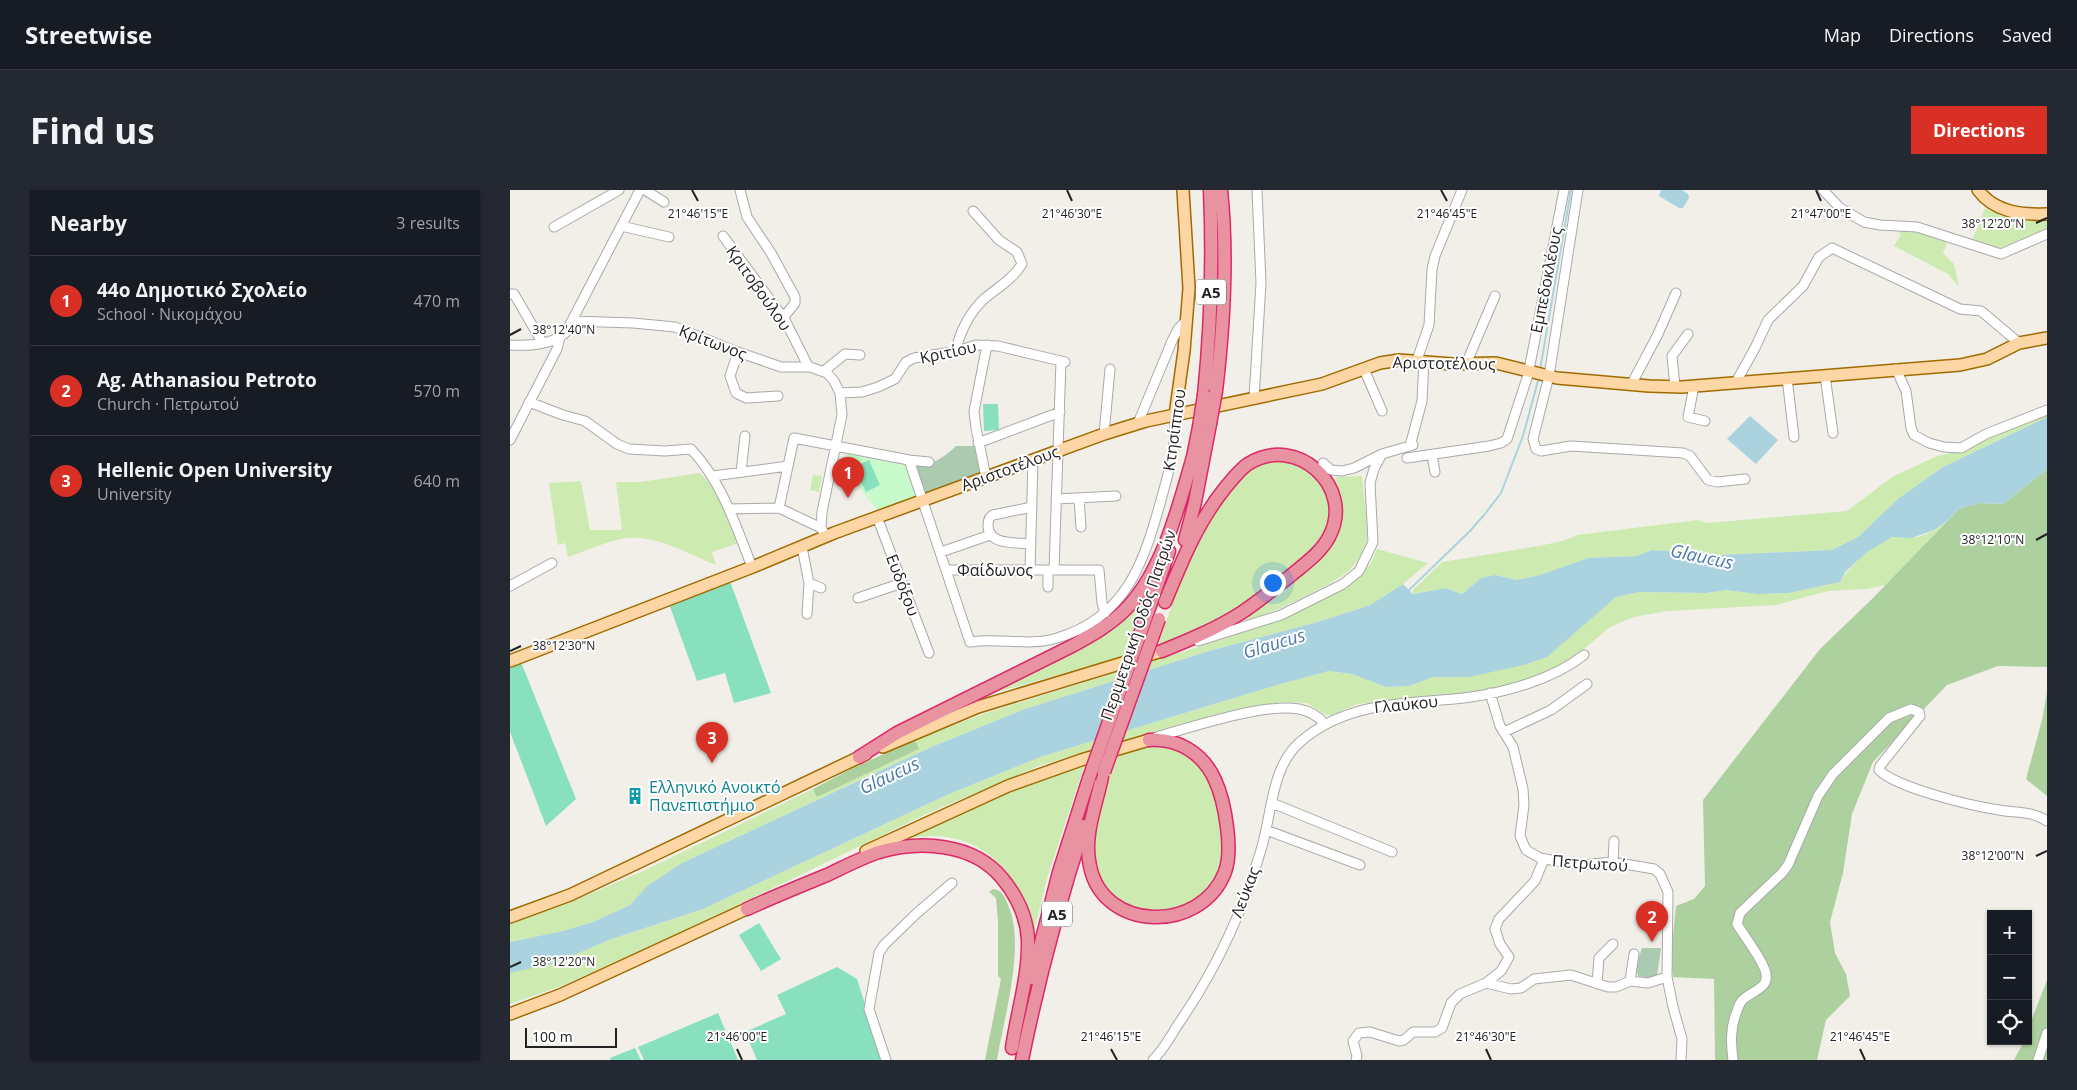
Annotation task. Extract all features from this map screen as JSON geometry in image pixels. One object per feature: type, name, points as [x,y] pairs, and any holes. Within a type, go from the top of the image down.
[{"type":"highway","name":"Περιμετρική Οδός Πατρών","points":[[1210,190],[1212,274],[1209,350],[1210,393]]},
{"type":"highway","name":"Περιμετρική Οδός Πατρών","points":[[1022,1060],[1040,980],[1088,813],[1165,602],[1195,502],[1210,393],[1222,333],[1225,274],[1221,190]]},
{"type":"highway","name":"Περιμετρική Οδός Πατρών","points":[[1010,1054],[1059,872],[1089,778],[1177,525],[1195,450],[1205,426]]},
{"type":"highway","points":[[858,757],[897,733],[1077,643],[1106,626],[1122,613],[1138,594],[1157,561],[1174,519],[1195,450]]},
{"type":"highway","points":[[1162,651],[1217,627],[1241,613],[1308,562],[1329,537],[1334,516],[1333,498],[1324,477],[1310,464],[1294,456],[1285,455],[1264,456],[1242,469],[1218,497],[1196,530],[1165,602]]},
{"type":"highway","points":[[1103,774],[1088,838],[1090,866],[1099,887],[1123,909],[1145,917],[1177,915],[1192,909],[1206,900],[1218,886],[1225,871],[1229,855],[1226,821],[1217,784],[1202,759],[1192,751],[1180,744],[1166,740],[1149,740]]},
{"type":"highway","points":[[747,909],[857,861],[888,850],[911,846],[941,846],[978,858],[995,870],[1010,889],[1023,913],[1027,930],[1027,961],[1010,1054]]},
{"type":"main road","name":"Κτησίππου","points":[[1175,415],[1180,391],[1187,320],[1188,253],[1183,190]]},
{"type":"main road","points":[[1978,190],[1993,205],[2011,212],[2047,214]]},
{"type":"main road","points":[[1547,376],[1632,385],[1674,387],[1896,369],[1960,366],[1987,359],[2019,343],[2047,338]]},
{"type":"main road","name":"Αριστοτέλους","points":[[510,661],[802,547],[823,532],[877,517],[1138,423],[1322,384],[1390,361],[1466,364],[1496,363],[1547,376]]},
{"type":"main road","points":[[510,917],[570,895],[858,757],[978,707],[1162,651]]},
{"type":"main road","points":[[510,1014],[560,995],[1008,786],[1072,763],[1149,740]]},
{"type":"street","points":[[554,227],[619,190]]},
{"type":"street","points":[[510,345],[529,346],[560,337],[566,332],[640,190]]},
{"type":"street","points":[[645,190],[664,202]]},
{"type":"street","points":[[740,190],[747,217],[772,253],[795,298],[783,318]]},
{"type":"street","points":[[1254,398],[1261,283],[1257,190]]},
{"type":"street","points":[[1323,463],[1332,470],[1342,471],[1354,468],[1382,454],[1411,445],[1422,401],[1420,361],[1429,321],[1432,269],[1435,256],[1462,190]]},
{"type":"street","name":"Εμπεδοκλέους","points":[[1432,455],[1489,446],[1505,441],[1531,371],[1564,190]]},
{"type":"street","points":[[1578,190],[1547,376],[1534,439],[1538,451],[1571,446],[1683,453],[1690,456],[1705,478],[1710,481],[1745,479]]},
{"type":"street","points":[[1822,190],[1840,208],[1864,222],[1917,227],[2001,254],[2047,234]]},
{"type":"street","points":[[956,351],[963,329],[977,307],[1007,281],[1022,264],[1017,252],[999,240],[973,211]]},
{"type":"street","points":[[622,226],[669,237]]},
{"type":"street","name":"Κριτοβούλου","points":[[723,236],[783,318],[808,366]]},
{"type":"street","points":[[1736,382],[1768,320],[1803,286],[1818,257],[1832,248],[1960,309],[1981,311],[2019,343]]},
{"type":"street","points":[[1632,385],[1651,350],[1676,293]]},
{"type":"street","points":[[510,294],[514,294],[542,342]]},
{"type":"street","points":[[1466,364],[1495,296]]},
{"type":"street","points":[[1138,423],[1172,341],[1178,329],[1187,320]]},
{"type":"street","name":"Κρίτωνος","points":[[572,322],[633,323],[675,327],[782,367],[808,366],[824,371]]},
{"type":"street","points":[[1674,387],[1672,356],[1688,334]]},
{"type":"street","points":[[510,440],[557,349],[560,337]]},
{"type":"street","name":"Κριτίου","points":[[840,393],[862,392],[878,387],[895,378],[906,362],[914,358],[956,351],[976,344],[987,344],[1028,352],[1063,362],[1060,412]]},
{"type":"street","points":[[986,477],[978,443],[974,407],[987,344]]},
{"type":"street","points":[[738,352],[730,376],[736,393],[746,398],[778,396]]},
{"type":"street","points":[[729,509],[779,508],[823,532],[823,503],[842,415],[840,393],[833,379],[824,371],[845,354],[860,355]]},
{"type":"street","points":[[1104,434],[1110,369]]},
{"type":"street","points":[[1364,369],[1382,411]]},
{"type":"street","points":[[1896,369],[1906,391],[1911,428],[1914,436],[1929,443],[1944,447],[1961,448],[1986,434],[2047,410]]},
{"type":"street","points":[[1825,376],[1833,433]]},
{"type":"street","points":[[1787,378],[1794,438]]},
{"type":"street","points":[[1694,386],[1688,417],[1705,421]]},
{"type":"street","points":[[529,402],[564,416],[585,421],[623,447],[647,451],[691,449],[713,476],[729,509],[752,567]]},
{"type":"street","points":[[978,443],[1060,412],[1056,499],[1048,587]]},
{"type":"street","name":"Κτησίππου","points":[[1041,642],[1056,639],[1097,620],[1131,583],[1147,548],[1172,460],[1175,441],[1175,415]]},
{"type":"street","points":[[740,472],[745,436]]},
{"type":"street","points":[[779,508],[794,438],[909,460],[929,462]]},
{"type":"street","points":[[1162,651],[1281,615],[1343,584],[1359,571],[1373,542],[1370,483],[1374,469],[1382,454]]},
{"type":"street","points":[[1407,458],[1432,455],[1435,472]]},
{"type":"street","points":[[909,460],[947,570]]},
{"type":"street","points":[[1030,570],[1033,460]]},
{"type":"street","points":[[713,476],[788,466]]},
{"type":"street","points":[[1056,499],[1116,496]]},
{"type":"street","points":[[1080,498],[1080,526]]},
{"type":"street","points":[[1031,544],[998,540],[990,535],[988,524],[991,516],[1032,507]]},
{"type":"street","name":"Ευδόξου","points":[[877,517],[929,653]]},
{"type":"street","points":[[941,552],[990,535]]},
{"type":"street","points":[[802,547],[809,583],[807,614]]},
{"type":"street","points":[[510,586],[552,563]]},
{"type":"street","name":"Φαίδωνος","points":[[1041,642],[970,642],[947,570],[1099,570],[1102,603],[1105,613]]},
{"type":"street","points":[[809,583],[820,588]]},
{"type":"street","points":[[858,598],[902,583]]},
{"type":"street","name":"Γλαύκου","points":[[1325,724],[1369,707],[1465,698],[1490,693],[1547,677],[1584,655]]},
{"type":"street","points":[[1504,732],[1551,710],[1587,684]]},
{"type":"street","name":"Πετρωτού","points":[[1490,693],[1504,732],[1514,751],[1524,793],[1521,839],[1529,852],[1544,859],[1581,865],[1613,862],[1654,870],[1660,874],[1668,902],[1667,977],[1682,1039],[1681,1060]]},
{"type":"street","points":[[1149,740],[1225,719],[1282,709],[1299,709],[1309,712],[1325,724]]},
{"type":"street","points":[[1733,1060],[1731,1035],[1737,1010],[1744,998],[1758,991],[1764,986],[1766,980],[1765,971],[1737,924],[1740,913],[1782,874],[1788,865],[1818,796],[1833,774],[1889,718],[1911,709],[1919,712],[1920,716],[1880,766],[1879,770],[1886,775],[1898,782],[1956,800],[1993,809],[2032,814],[2047,821]]},
{"type":"street","name":"Λεύκας","points":[[1153,1060],[1199,992],[1242,905],[1266,830],[1278,778],[1289,754],[1300,742],[1325,724]]},
{"type":"street","points":[[1272,803],[1392,852]]},
{"type":"street","points":[[1266,830],[1360,865]]},
{"type":"street","points":[[1613,862],[1614,840]]},
{"type":"street","points":[[1356,1060],[1357,1056],[1353,1040],[1359,1033],[1370,1032],[1400,1041],[1413,1032],[1436,1032],[1442,1028],[1451,1004],[1460,994],[1486,983],[1501,971],[1509,957],[1500,944],[1494,929],[1499,919],[1534,882],[1544,859]]},
{"type":"street","points":[[886,1060],[869,1009],[879,953],[884,945],[952,884]]},
{"type":"street","points":[[1596,984],[1598,953],[1613,944]]},
{"type":"street","points":[[1630,982],[1634,954]]},
{"type":"street","points":[[1486,983],[1511,989],[1521,988],[1534,979],[1571,975],[1596,984],[1616,987],[1630,982],[1648,983],[1667,977]]},
{"type":"street","points":[[2038,1060],[2047,1033]]},
{"type":"green space","points":[[1985,208],[2013,220],[2047,218],[2047,231],[2009,248],[1999,250],[1972,241]]},
{"type":"green space","points":[[1907,229],[1948,241],[1943,253],[1954,264],[1959,287],[1948,274],[1894,246],[1901,234],[1898,232]]},
{"type":"green space","points":[[983,404],[998,404],[999,430],[984,431]]},
{"type":"green space","points":[[2047,413],[2047,417],[1943,467],[1899,498],[1858,537],[1832,550],[1719,555],[1652,550],[1637,556],[1588,558],[1540,575],[1517,580],[1495,575],[1481,578],[1462,594],[1446,588],[1413,594],[1413,590],[1442,562],[1563,541],[1577,535],[1698,520],[1707,523],[1847,511],[1892,477],[1937,456],[1956,452],[1988,435]]},
{"type":"green space","points":[[956,446],[974,446],[981,474],[925,494],[914,466],[937,460]]},
{"type":"green space","points":[[845,452],[905,464],[916,497],[878,511],[858,486]]},
{"type":"green space","points":[[869,460],[880,485],[866,492],[854,467]]},
{"type":"green space","points":[[1271,460],[1298,463],[1320,481],[1329,499],[1330,511],[1329,522],[1324,534],[1316,547],[1237,610],[1177,640],[1158,646],[1183,571],[1208,519],[1246,472]]},
{"type":"green space","points":[[2047,469],[2047,667],[1998,666],[1947,685],[1873,762],[1852,814],[1843,873],[1830,922],[1835,953],[1846,974],[1850,996],[1826,1020],[1817,1060],[1715,1060],[1714,979],[1673,977],[1671,955],[1676,906],[1694,899],[1705,886],[1703,800],[1820,649],[1872,599],[1959,509],[1980,503],[2003,504]]},
{"type":"green space","points":[[700,473],[718,497],[728,515],[739,543],[712,552],[716,565],[673,546],[650,539],[627,538],[613,541],[568,557],[565,543],[558,545],[549,483],[581,481],[590,530],[622,530],[616,482],[640,482]]},
{"type":"green space","points":[[813,475],[822,476],[819,492],[810,490]]},
{"type":"green space","points":[[1362,476],[1368,533],[1363,550],[1354,565],[1338,578],[1295,601],[1263,615],[1242,620],[1317,560],[1339,499],[1335,479],[1337,477]]},
{"type":"green space","points":[[1946,522],[1886,585],[1867,589],[1828,591],[1776,605],[1667,611],[1634,617],[1610,627],[1582,651],[1538,678],[1491,691],[1357,704],[1332,715],[1326,715],[1307,703],[1284,702],[1242,708],[1173,726],[1039,766],[924,815],[674,936],[561,986],[510,1004],[510,973],[703,909],[949,794],[1040,757],[1329,671],[1352,674],[1386,687],[1409,686],[1433,677],[1469,677],[1589,619],[1616,597],[1640,592],[1706,593],[1727,590],[1757,594],[1789,593],[1840,582],[1856,562],[1872,548],[1887,539],[1924,535]]},
{"type":"green space","points":[[1377,549],[1428,563],[1403,584],[1370,605],[1318,622],[1209,651],[1025,709],[929,748],[682,863],[647,886],[630,905],[593,922],[563,931],[510,942],[510,922],[564,905],[641,872],[813,789],[818,796],[919,749],[915,740],[983,714],[1208,644],[1262,625],[1347,585],[1370,565]]},
{"type":"green space","points":[[730,581],[771,693],[734,703],[725,673],[697,681],[669,604]]},
{"type":"green space","points":[[1151,581],[1124,656],[1001,691],[1000,688],[1065,656]]},
{"type":"green space","points":[[521,662],[576,799],[546,826],[510,732],[510,666]]},
{"type":"green space","points":[[2047,692],[2047,796],[2026,779],[2042,720]]},
{"type":"green space","points":[[915,740],[919,749],[817,797],[813,789],[855,767]]},
{"type":"green space","points":[[1155,745],[1181,750],[1194,759],[1204,772],[1215,793],[1219,809],[1223,835],[1223,852],[1220,869],[1209,889],[1193,903],[1173,910],[1152,911],[1132,905],[1114,894],[1101,877],[1094,855],[1093,843],[1100,803],[1119,754]]},
{"type":"green space","points":[[1085,764],[1048,875],[1033,935],[1022,898],[1014,882],[990,855],[975,846],[957,839],[937,836],[906,838],[1012,788]]},
{"type":"green space","points":[[993,889],[1001,892],[1008,905],[1013,921],[1015,940],[1012,981],[997,1060],[985,1060],[1001,979],[998,976],[996,898],[989,892]]},
{"type":"green space","points":[[759,923],[781,959],[761,971],[739,935]]},
{"type":"green space","points":[[1642,948],[1661,948],[1657,976],[1651,978],[1638,976],[1636,966]]},
{"type":"green space","points":[[837,967],[857,979],[883,1060],[757,1060],[745,1032],[786,1014],[777,995]]},
{"type":"green space","points":[[2047,980],[2047,1060],[2014,1060],[2022,1045],[2032,1045],[2032,1019]]},
{"type":"green space","points":[[718,1013],[738,1060],[644,1060],[638,1047]]},
{"type":"green space","points":[[635,1048],[641,1060],[611,1060],[610,1058]]},
{"type":"water","points":[[1661,190],[1682,190],[1688,194],[1689,198],[1683,208],[1679,208],[1659,196]]},
{"type":"water","points":[[1750,416],[1778,440],[1756,464],[1727,439]]},
{"type":"water","name":"Glaucus","points":[[2047,417],[2047,469],[2003,504],[1980,503],[1959,509],[1946,522],[1934,530],[1912,538],[1892,537],[1867,552],[1846,571],[1840,582],[1789,593],[1757,594],[1727,590],[1706,593],[1640,592],[1616,597],[1547,657],[1524,665],[1469,677],[1433,677],[1409,686],[1386,687],[1352,674],[1329,671],[1277,685],[1040,757],[949,794],[703,909],[609,940],[555,963],[510,973],[510,942],[563,931],[593,922],[630,905],[647,886],[682,863],[929,748],[1025,709],[1209,651],[1318,622],[1370,605],[1403,584],[1413,594],[1446,588],[1462,594],[1481,578],[1495,575],[1517,580],[1540,575],[1588,558],[1637,556],[1652,550],[1719,555],[1832,550],[1858,537],[1899,498],[1943,467]]},
{"type":"waterway","points":[[1540,370],[1571,190]]},
{"type":"waterway","points":[[1408,591],[1470,531],[1501,493],[1523,436],[1539,377]]},
{"type":"place","name":"44ο Δημοτικό Σχολείο","points":[[848,498]]},
{"type":"place","name":"Hellenic Open University","points":[[712,763]]},
{"type":"place","name":"Ελληνικό Ανοικτό Πανεπιστήμιο","points":[[635,796]]},
{"type":"place","name":"Ag. Athanasiou Petroto","points":[[1652,942]]}]
